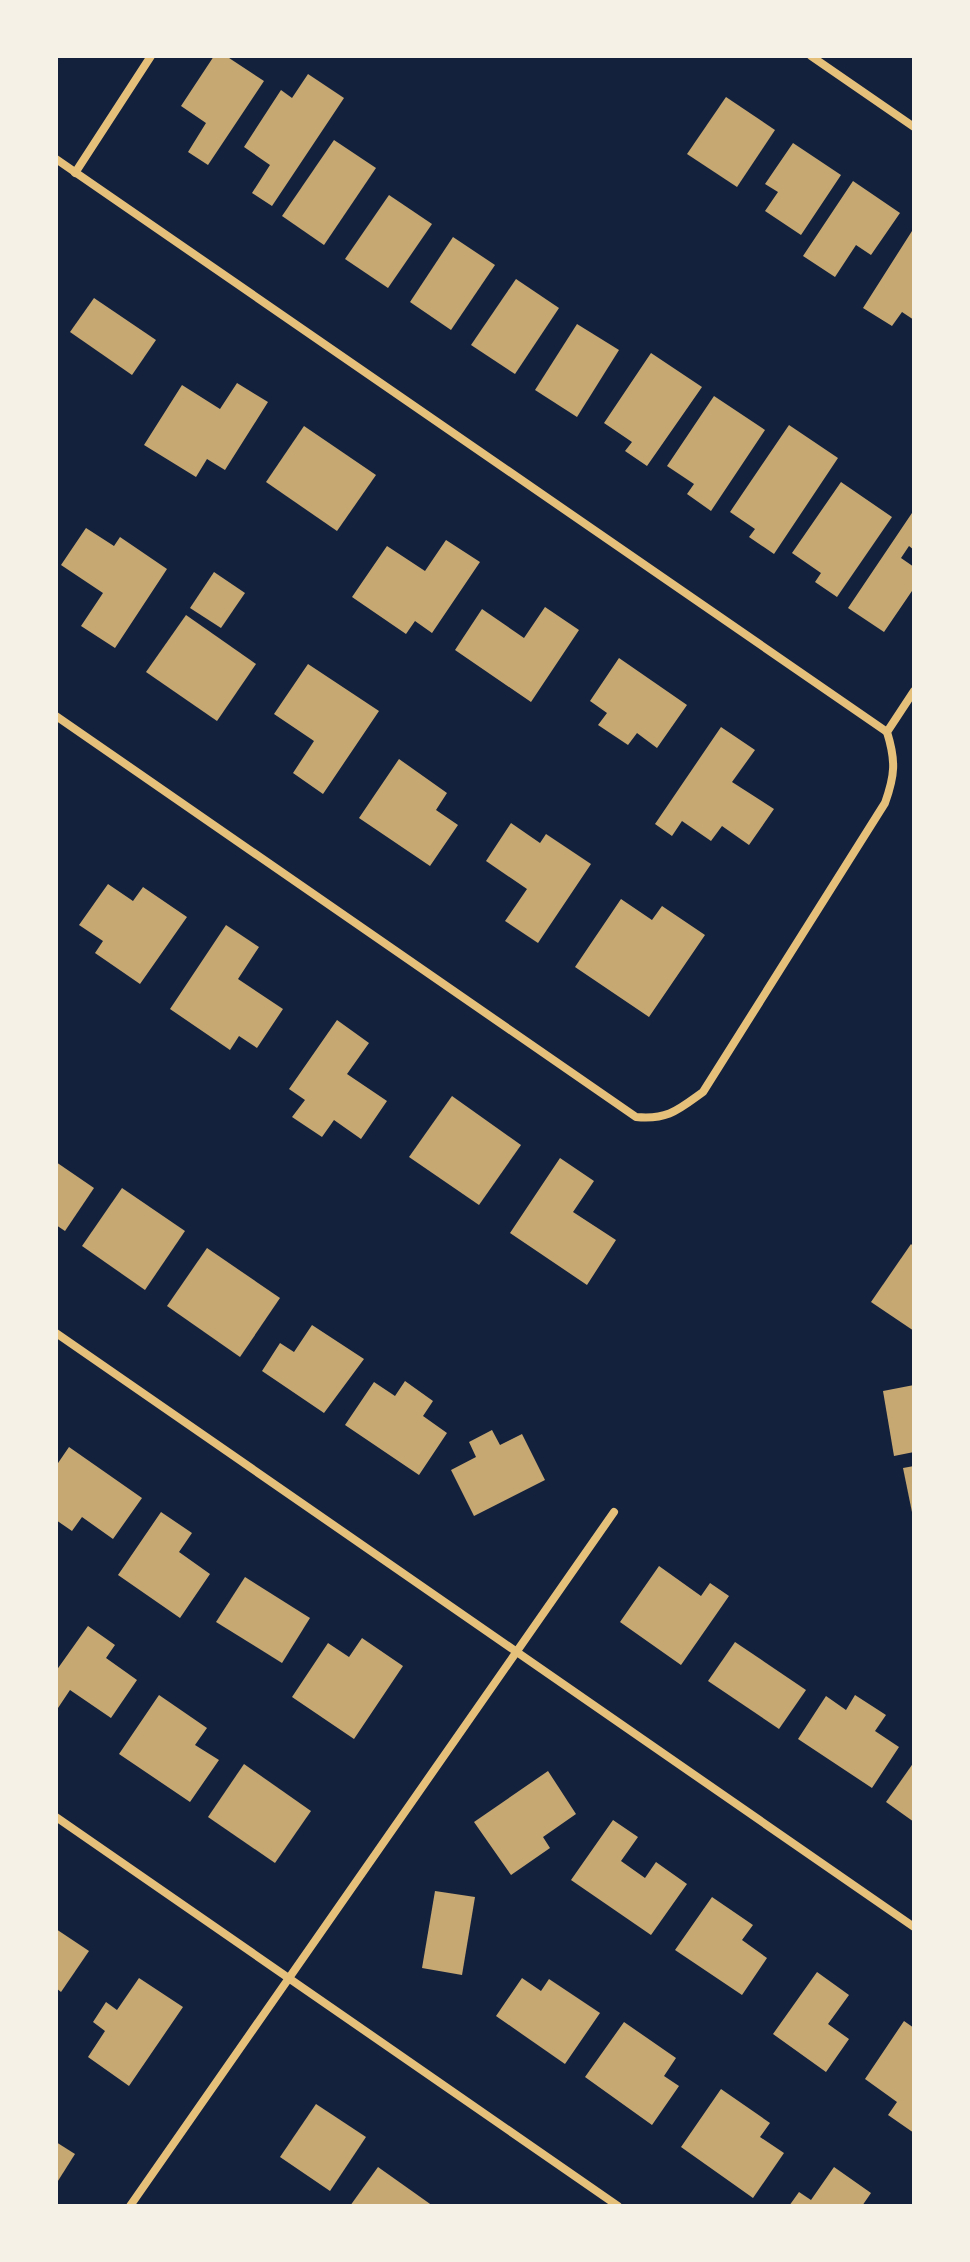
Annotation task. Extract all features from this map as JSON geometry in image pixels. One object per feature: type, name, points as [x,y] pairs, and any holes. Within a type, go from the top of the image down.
[{"type":"street","points":[[75,173],[151,56]]},
{"type":"street","points":[[811,56],[914,127]]},
{"type":"street","points":[[56,159],[887,732],[894,754],[894,778],[885,803],[703,1092],[682,1108],[658,1119],[636,1117],[56,716]]},
{"type":"street","points":[[887,732],[914,691]]},
{"type":"street","points":[[56,1333],[914,1927]]},
{"type":"street","points":[[130,2206],[614,1512]]},
{"type":"street","points":[[56,1817],[618,2206]]},
{"type":"building","points":[[214,56],[226,56],[264,81],[208,165],[188,152],[206,123],[181,106]]},
{"type":"building","points":[[308,74],[344,98],[272,206],[252,193],[270,165],[244,147],[281,90],[292,98]]},
{"type":"building","points":[[726,97],[775,130],[737,187],[687,154]]},
{"type":"building","points":[[334,140],[376,168],[324,245],[282,216]]},
{"type":"building","points":[[793,143],[841,175],[801,235],[765,211],[778,192],[765,184]]},
{"type":"building","points":[[853,181],[900,213],[871,255],[856,245],[835,277],[803,256]]},
{"type":"building","points":[[389,195],[432,224],[388,288],[345,259]]},
{"type":"building","points":[[912,231],[914,320],[902,312],[892,326],[863,308]]},
{"type":"building","points":[[453,237],[495,265],[451,330],[410,302]]},
{"type":"building","points":[[516,279],[559,308],[515,374],[471,345]]},
{"type":"building","points":[[94,298],[156,340],[132,375],[70,332]]},
{"type":"building","points":[[577,324],[619,350],[577,417],[535,390]]},
{"type":"building","points":[[651,353],[702,387],[647,466],[625,451],[632,442],[604,423]]},
{"type":"building","points":[[237,383],[268,402],[225,470],[207,459],[196,477],[144,445],[182,385],[220,409]]},
{"type":"building","points":[[714,396],[765,430],[711,511],[687,494],[694,484],[667,466]]},
{"type":"building","points":[[789,425],[838,458],[774,554],[749,537],[755,529],[730,512]]},
{"type":"building","points":[[304,426],[376,475],[337,531],[266,482]]},
{"type":"building","points":[[841,482],[892,517],[837,597],[815,582],[821,573],[792,553]]},
{"type":"building","points":[[914,510],[914,550],[909,546],[901,558],[914,567],[914,588],[884,632],[848,608]]},
{"type":"building","points":[[86,528],[114,546],[120,537],[167,569],[115,648],[81,626],[103,593],[61,565]]},
{"type":"building","points":[[446,540],[480,562],[432,633],[415,621],[406,634],[352,597],[387,546],[425,571]]},
{"type":"building","points":[[214,572],[245,593],[221,628],[190,608]]},
{"type":"building","points":[[545,607],[579,630],[531,702],[455,650],[482,609],[524,638]]},
{"type":"building","points":[[186,615],[256,664],[217,721],[146,672]]},
{"type":"building","points":[[619,658],[687,705],[657,748],[637,733],[628,745],[598,725],[607,713],[590,701]]},
{"type":"building","points":[[308,664],[379,711],[323,794],[293,773],[314,741],[274,714]]},
{"type":"building","points":[[721,727],[755,750],[732,782],[774,809],[749,845],[722,826],[711,841],[682,821],[672,836],[655,824]]},
{"type":"building","points":[[399,759],[447,793],[436,810],[458,825],[430,866],[359,818]]},
{"type":"building","points":[[511,823],[540,843],[546,834],[591,864],[538,943],[505,921],[527,889],[486,861]]},
{"type":"building","points":[[108,884],[133,901],[143,887],[187,917],[140,984],[95,953],[103,941],[79,925]]},
{"type":"building","points":[[621,899],[652,920],[662,906],[705,935],[649,1017],[575,967]]},
{"type":"building","points":[[226,925],[259,947],[238,979],[283,1009],[257,1048],[239,1036],[230,1050],[170,1009]]},
{"type":"building","points":[[337,1020],[369,1043],[347,1074],[387,1101],[361,1139],[334,1120],[322,1137],[292,1117],[305,1100],[289,1089]]},
{"type":"building","points":[[452,1096],[521,1145],[479,1205],[409,1157]]},
{"type":"building","points":[[560,1158],[594,1181],[573,1212],[616,1240],[587,1285],[510,1233]]},
{"type":"building","points":[[56,1162],[94,1188],[65,1231],[56,1225]]},
{"type":"building","points":[[122,1188],[185,1231],[145,1290],[82,1246]]},
{"type":"building","points":[[911,1244],[914,1247],[914,1331],[871,1302]]},
{"type":"building","points":[[207,1248],[280,1298],[240,1357],[167,1306]]},
{"type":"building","points":[[312,1325],[364,1359],[324,1413],[262,1371],[280,1343],[294,1352]]},
{"type":"building","points":[[405,1381],[433,1401],[423,1416],[447,1433],[419,1475],[345,1425],[374,1382],[395,1396]]},
{"type":"building","points":[[914,1385],[914,1452],[894,1456],[883,1391]]},
{"type":"building","points":[[492,1430],[500,1445],[522,1434],[545,1480],[474,1516],[451,1470],[476,1457],[469,1442]]},
{"type":"building","points":[[69,1447],[142,1498],[113,1539],[82,1517],[72,1531],[56,1520],[56,1466]]},
{"type":"building","points":[[914,1466],[914,1517],[913,1517],[903,1468]]},
{"type":"building","points":[[161,1512],[192,1533],[179,1552],[210,1574],[180,1618],[118,1575]]},
{"type":"building","points":[[659,1566],[701,1596],[710,1583],[729,1596],[681,1665],[620,1622]]},
{"type":"building","points":[[245,1577],[310,1618],[282,1663],[216,1622]]},
{"type":"building","points":[[88,1626],[115,1645],[106,1658],[137,1680],[111,1718],[70,1690],[56,1711],[56,1671]]},
{"type":"building","points":[[362,1638],[403,1666],[354,1739],[292,1697],[328,1643],[349,1657]]},
{"type":"building","points":[[735,1642],[806,1690],[779,1729],[708,1681]]},
{"type":"building","points":[[159,1695],[207,1728],[195,1745],[219,1760],[190,1802],[119,1754]]},
{"type":"building","points":[[855,1695],[886,1715],[875,1731],[899,1747],[872,1788],[798,1739],[826,1696],[846,1710]]},
{"type":"building","points":[[914,1762],[914,1822],[886,1802]]},
{"type":"building","points":[[244,1764],[311,1811],[275,1863],[208,1817]]},
{"type":"building","points":[[548,1771],[576,1814],[543,1837],[550,1848],[511,1875],[474,1822]]},
{"type":"building","points":[[613,1820],[638,1837],[621,1861],[645,1878],[656,1862],[687,1884],[651,1935],[571,1880]]},
{"type":"building","points":[[435,1891],[475,1897],[462,1975],[422,1968]]},
{"type":"building","points":[[712,1897],[753,1925],[742,1940],[767,1958],[742,1995],[675,1950]]},
{"type":"building","points":[[56,1929],[89,1951],[61,1992],[56,1988]]},
{"type":"building","points":[[817,1972],[849,1995],[828,2024],[849,2039],[826,2072],[773,2034]]},
{"type":"building","points":[[139,1978],[183,2007],[129,2086],[88,2057],[105,2031],[93,2022],[106,2002],[117,2010]]},
{"type":"building","points":[[522,1978],[541,1991],[549,1979],[600,2013],[565,2064],[496,2016]]},
{"type":"building","points":[[904,2021],[914,2028],[914,2133],[888,2115],[897,2102],[865,2079]]},
{"type":"building","points":[[624,2022],[676,2058],[664,2076],[679,2086],[652,2125],[585,2077]]},
{"type":"building","points":[[721,2089],[770,2123],[760,2137],[784,2153],[753,2198],[681,2147]]},
{"type":"building","points":[[316,2104],[366,2137],[330,2191],[280,2157]]},
{"type":"building","points":[[56,2142],[75,2154],[56,2184]]},
{"type":"building","points":[[378,2167],[433,2206],[350,2206]]},
{"type":"building","points":[[834,2167],[871,2193],[862,2206],[789,2206],[799,2192],[811,2200]]}]
